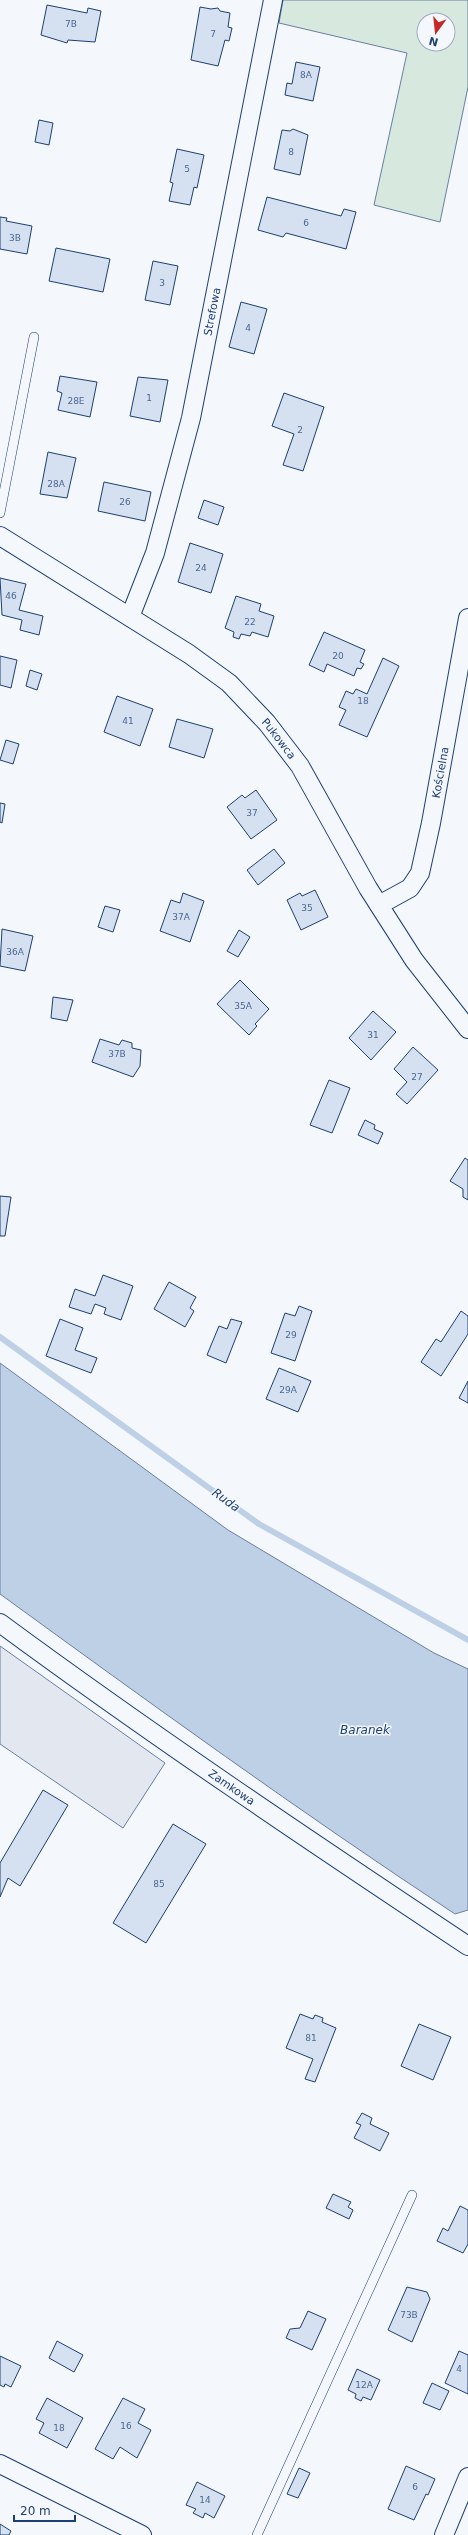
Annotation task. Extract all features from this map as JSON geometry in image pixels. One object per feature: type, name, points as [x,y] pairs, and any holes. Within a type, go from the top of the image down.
[{"type":"street","name":"Strefowa","points":[[130,617],[155,553],[191,418],[273,0]]},
{"type":"street","name":"Pukowca","points":[[0,536],[130,617],[229,683],[267,723],[300,766],[379,905],[414,960],[468,1029]]},
{"type":"street","name":"Kościelna","points":[[379,905],[410,888],[420,873],[431,823],[468,618]]},
{"type":"street","name":"Zamkowa","points":[[0,1623],[72,1676],[299,1834],[468,1946]]},
{"type":"street","points":[[0,2464],[142,2535]]},
{"type":"street","points":[[444,2535],[468,2477]]},
{"type":"lane","points":[[0,513],[34,337]]},
{"type":"lane","points":[[257,2535],[412,2195]]},
{"type":"shaded area","points":[[283,0],[468,0],[468,87],[440,222],[374,205],[407,53],[279,23]]},
{"type":"shaded area","points":[[0,1646],[165,1763],[123,1828],[0,1744]]},
{"type":"water","name":"Baranek","points":[[0,1363],[228,1530],[434,1653],[468,1669],[468,1910],[455,1914],[397,1875],[226,1757],[0,1594]]},
{"type":"building","points":[[47,5],[87,13],[88,8],[101,11],[95,42],[68,40],[67,43],[41,35]]},
{"type":"building","points":[[200,7],[211,9],[218,8],[220,11],[230,13],[228,27],[232,28],[229,41],[225,40],[218,66],[191,60]]},
{"type":"building","points":[[296,62],[320,67],[313,101],[285,95],[287,83],[292,84]]},
{"type":"building","points":[[39,120],[53,123],[49,145],[35,142]]},
{"type":"building","points":[[293,129],[308,135],[300,175],[274,169],[282,130],[290,131]]},
{"type":"building","points":[[177,149],[204,155],[197,188],[194,187],[190,205],[169,201],[173,183],[170,182]]},
{"type":"building","points":[[267,197],[341,216],[344,209],[356,212],[346,249],[286,233],[283,237],[258,230]]},
{"type":"building","points":[[0,217],[7,218],[6,221],[32,226],[27,254],[0,249]]},
{"type":"building","points":[[56,248],[110,259],[103,292],[49,281]]},
{"type":"building","points":[[153,261],[178,266],[170,305],[145,300]]},
{"type":"building","points":[[241,302],[267,309],[254,354],[229,347]]},
{"type":"building","points":[[60,376],[97,382],[90,417],[58,410],[62,393],[57,391]]},
{"type":"building","points":[[138,377],[168,380],[160,422],[130,416]]},
{"type":"building","points":[[284,393],[324,407],[303,471],[283,465],[294,434],[272,426]]},
{"type":"building","points":[[48,452],[76,458],[67,498],[40,494]]},
{"type":"building","points":[[104,482],[151,492],[145,521],[98,511]]},
{"type":"building","points":[[204,500],[224,507],[218,525],[198,518]]},
{"type":"building","points":[[190,543],[223,554],[211,593],[178,582]]},
{"type":"building","points":[[0,578],[26,584],[19,610],[43,616],[39,635],[20,630],[22,620],[2,615]]},
{"type":"building","points":[[236,596],[261,604],[259,611],[274,616],[268,637],[252,632],[250,636],[241,634],[239,639],[233,637],[234,632],[225,628]]},
{"type":"building","points":[[324,632],[365,650],[360,662],[364,664],[361,669],[357,668],[354,676],[327,664],[324,672],[309,665]]},
{"type":"building","points":[[0,656],[17,660],[11,688],[0,685]]},
{"type":"building","points":[[383,658],[399,666],[367,737],[339,725],[346,710],[339,707],[346,691],[353,694],[356,689],[367,694]]},
{"type":"building","points":[[30,670],[42,674],[37,690],[26,686]]},
{"type":"building","points":[[117,696],[153,709],[140,746],[104,732]]},
{"type":"building","points":[[177,719],[213,729],[204,758],[169,747]]},
{"type":"building","points":[[6,740],[19,744],[13,764],[0,760]]},
{"type":"building","points":[[256,790],[277,820],[251,839],[227,807],[242,795],[245,798]]},
{"type":"building","points":[[0,803],[5,804],[2,823],[0,822]]},
{"type":"building","points":[[274,849],[285,863],[258,885],[247,870]]},
{"type":"building","points":[[315,890],[328,917],[301,930],[287,900],[300,893],[302,896]]},
{"type":"building","points":[[183,893],[204,901],[190,942],[160,931],[171,900],[180,903]]},
{"type":"building","points":[[105,906],[120,910],[113,932],[98,927]]},
{"type":"building","points":[[2,929],[33,936],[25,971],[0,966]]},
{"type":"building","points":[[239,930],[250,937],[238,957],[227,951]]},
{"type":"building","points":[[240,980],[269,1009],[255,1024],[257,1026],[249,1035],[217,1004]]},
{"type":"building","points":[[53,997],[73,1000],[67,1021],[51,1018]]},
{"type":"building","points":[[373,1011],[396,1032],[371,1060],[349,1038]]},
{"type":"building","points":[[100,1039],[119,1045],[122,1040],[132,1043],[132,1048],[141,1050],[140,1066],[133,1077],[92,1062]]},
{"type":"building","points":[[413,1047],[438,1070],[407,1104],[396,1094],[407,1082],[394,1069]]},
{"type":"building","points":[[329,1080],[350,1088],[332,1133],[310,1125]]},
{"type":"building","points":[[365,1120],[375,1125],[374,1129],[383,1133],[378,1144],[358,1135]]},
{"type":"building","points":[[465,1158],[468,1160],[468,1200],[463,1197],[463,1189],[450,1181]]},
{"type":"building","points":[[0,1196],[11,1197],[5,1236],[0,1236]]},
{"type":"building","points":[[103,1275],[133,1286],[121,1320],[104,1314],[106,1308],[95,1304],[91,1314],[69,1307],[75,1289],[95,1296]]},
{"type":"building","points":[[169,1282],[196,1297],[190,1308],[194,1311],[185,1327],[154,1309]]},
{"type":"building","points":[[299,1306],[312,1311],[295,1361],[271,1353],[285,1313],[295,1316]]},
{"type":"building","points":[[461,1311],[468,1316],[468,1334],[441,1376],[421,1362],[436,1339],[441,1342]]},
{"type":"building","points":[[60,1319],[83,1328],[75,1350],[97,1358],[91,1373],[46,1356]]},
{"type":"building","points":[[231,1319],[242,1322],[226,1363],[207,1355],[219,1326],[227,1329]]},
{"type":"building","points":[[279,1368],[311,1381],[298,1412],[266,1399]]},
{"type":"building","points":[[468,1381],[468,1403],[459,1398]]},
{"type":"building","points":[[43,1790],[68,1805],[20,1886],[8,1878],[0,1897],[0,1863]]},
{"type":"building","points":[[173,1824],[206,1844],[146,1943],[113,1923]]},
{"type":"building","points":[[300,2014],[313,2019],[315,2015],[323,2018],[322,2022],[336,2028],[315,2082],[305,2079],[313,2059],[286,2048]]},
{"type":"building","points":[[419,2024],[451,2037],[433,2080],[401,2066]]},
{"type":"building","points":[[362,2113],[372,2118],[370,2124],[389,2133],[380,2151],[354,2138],[361,2125],[356,2123]]},
{"type":"building","points":[[333,2194],[351,2202],[348,2207],[353,2210],[349,2219],[326,2208]]},
{"type":"building","points":[[460,2206],[468,2210],[468,2244],[463,2253],[437,2241],[443,2228],[448,2231]]},
{"type":"building","points":[[407,2287],[427,2292],[430,2299],[412,2342],[388,2330]]},
{"type":"building","points":[[308,2311],[326,2319],[312,2350],[286,2338],[290,2329],[300,2328]]},
{"type":"building","points":[[57,2341],[83,2355],[74,2372],[49,2358]]},
{"type":"building","points":[[459,2351],[468,2355],[468,2394],[445,2383]]},
{"type":"building","points":[[0,2356],[21,2366],[11,2387],[5,2384],[4,2387],[0,2385]]},
{"type":"building","points":[[357,2369],[380,2380],[371,2400],[363,2397],[361,2401],[355,2398],[356,2394],[348,2390]]},
{"type":"building","points":[[432,2383],[449,2391],[440,2410],[423,2403]]},
{"type":"building","points":[[47,2398],[83,2418],[67,2448],[39,2433],[44,2423],[36,2419]]},
{"type":"building","points":[[123,2398],[145,2409],[138,2423],[151,2430],[137,2458],[120,2447],[113,2459],[95,2449]]},
{"type":"building","points":[[406,2466],[435,2479],[414,2520],[388,2509]]},
{"type":"building","points":[[299,2468],[310,2473],[298,2498],[287,2494]]},
{"type":"building","points":[[197,2482],[225,2496],[214,2518],[205,2513],[203,2518],[193,2513],[196,2509],[186,2505]]},
{"type":"building","points":[[0,2524],[11,2531],[9,2535],[0,2535]]},
{"type":"waterway","name":"Ruda","points":[[0,1337],[259,1524],[468,1640]]}]
